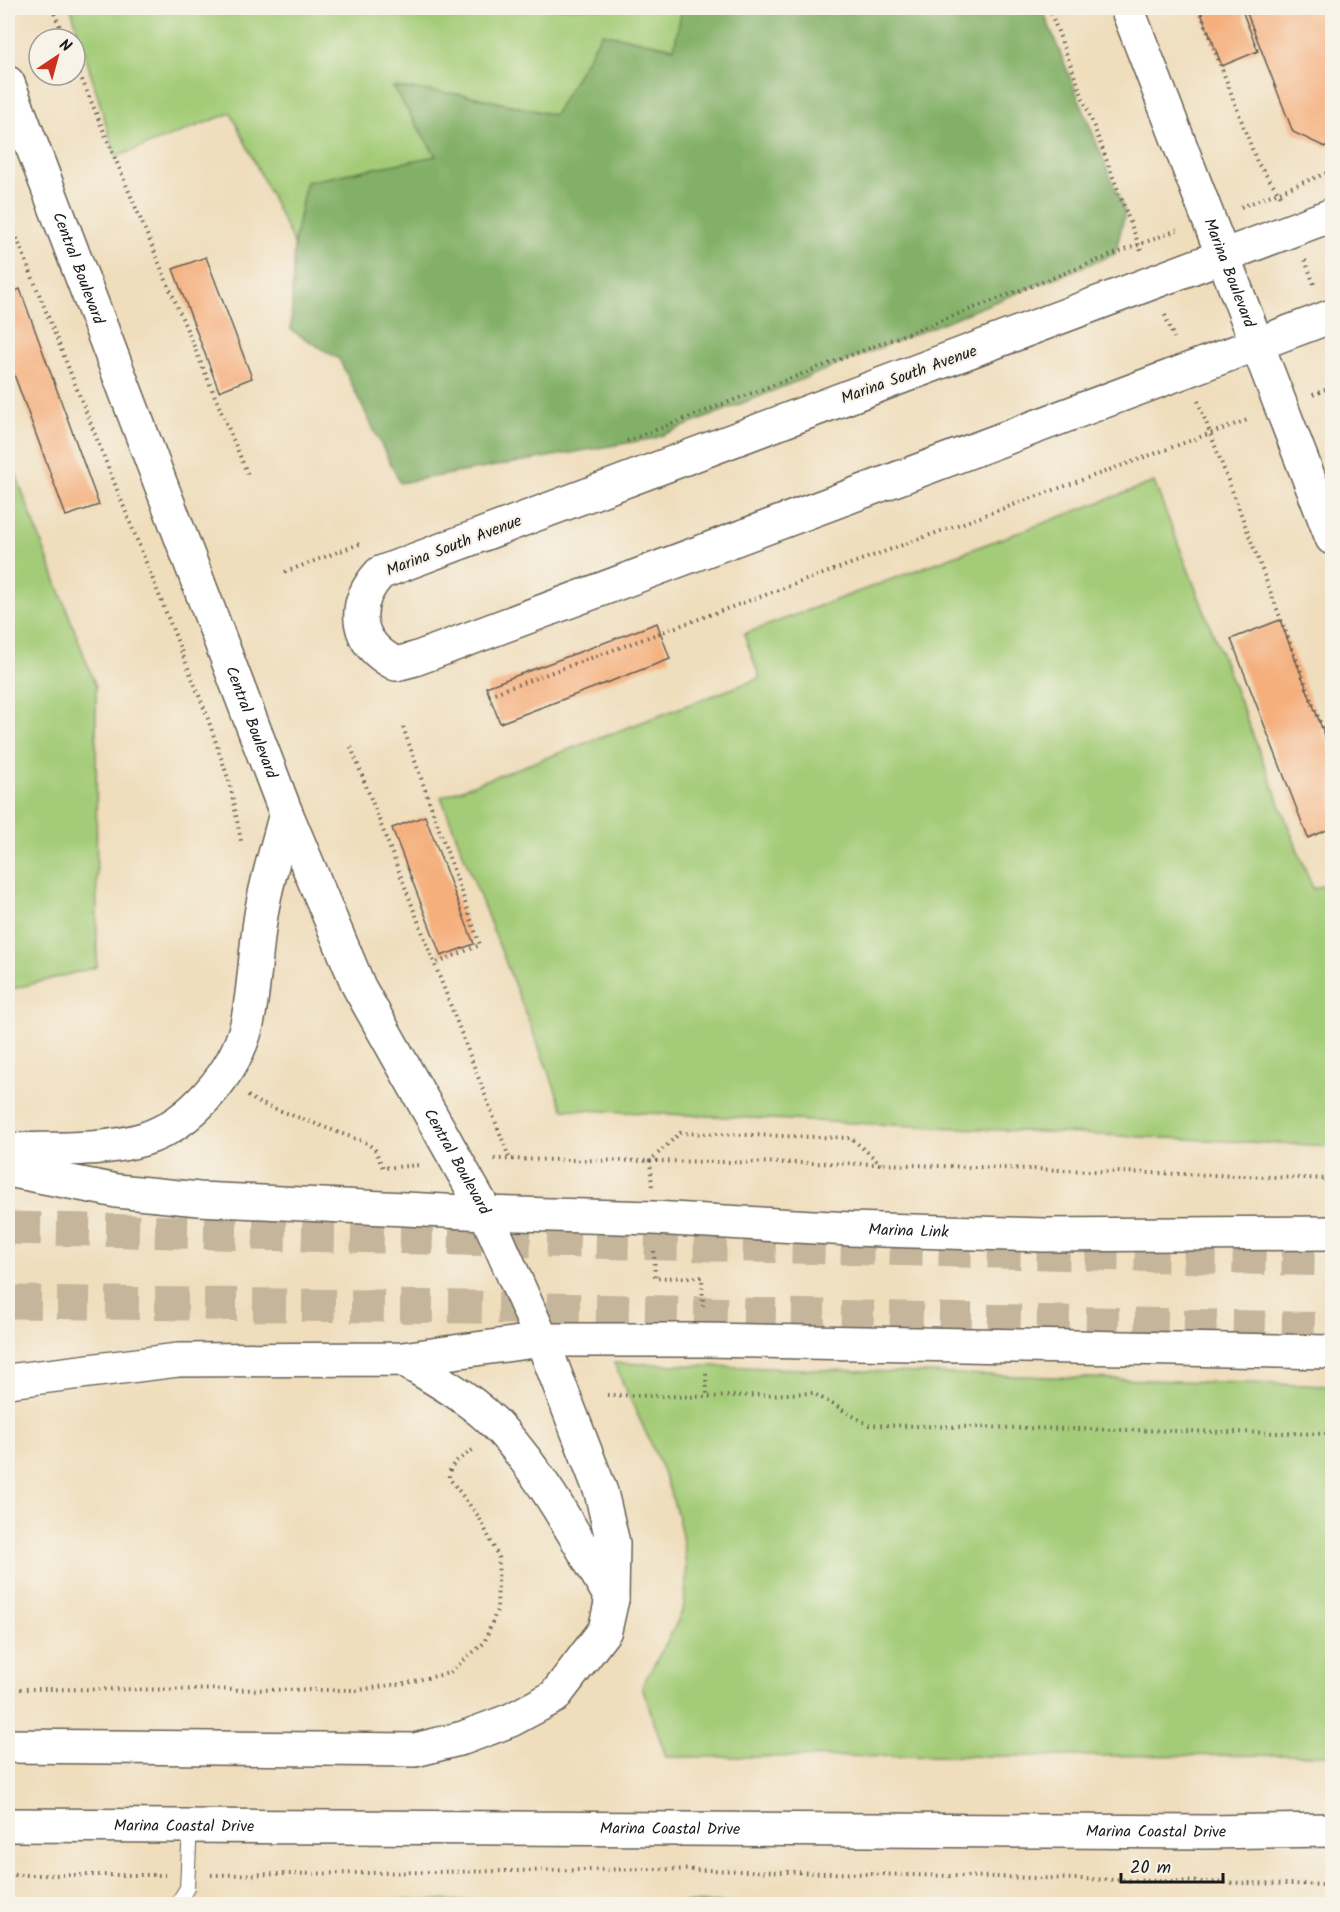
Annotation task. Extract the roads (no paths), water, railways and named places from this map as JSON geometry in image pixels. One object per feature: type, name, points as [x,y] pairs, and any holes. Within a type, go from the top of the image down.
[{"type":"main road","name":"Marina Boulevard","points":[[1127,8],[1332,538]]},
{"type":"main road","name":"Central Boulevard","points":[[8,82],[286,813],[359,987],[486,1213],[542,1340]]},
{"type":"main road","name":"Marina South Avenue","points":[[1330,317],[415,659],[396,664],[380,656],[367,641],[359,615],[367,587],[380,573],[1332,215]]},
{"type":"main road","points":[[8,1150],[113,1145],[145,1138],[171,1125],[196,1106],[212,1087],[238,1049],[247,1023],[261,912],[286,813]]},
{"type":"main road","name":"Marina Link","points":[[8,1170],[117,1191],[187,1198],[486,1213],[653,1218],[850,1229],[1045,1234],[1332,1233]]},
{"type":"main road","points":[[8,1746],[415,1750],[454,1741],[511,1719],[554,1697],[605,1630],[612,1599],[614,1543],[601,1492],[542,1340]]},
{"type":"main road","points":[[8,1381],[178,1360],[402,1359],[542,1340],[705,1340],[1332,1352]]},
{"type":"main road","points":[[402,1359],[454,1389],[501,1430],[550,1494],[612,1599]]},
{"type":"main road","name":"Marina Coastal Drive","points":[[8,1825],[1184,1832],[1332,1830]]},
{"type":"lane","points":[[177,1905],[188,1888],[190,1826]]},
{"type":"tunnel","points":[[8,1228],[1332,1260]]},
{"type":"tunnel","points":[[8,1302],[471,1307],[1332,1329]]}]
